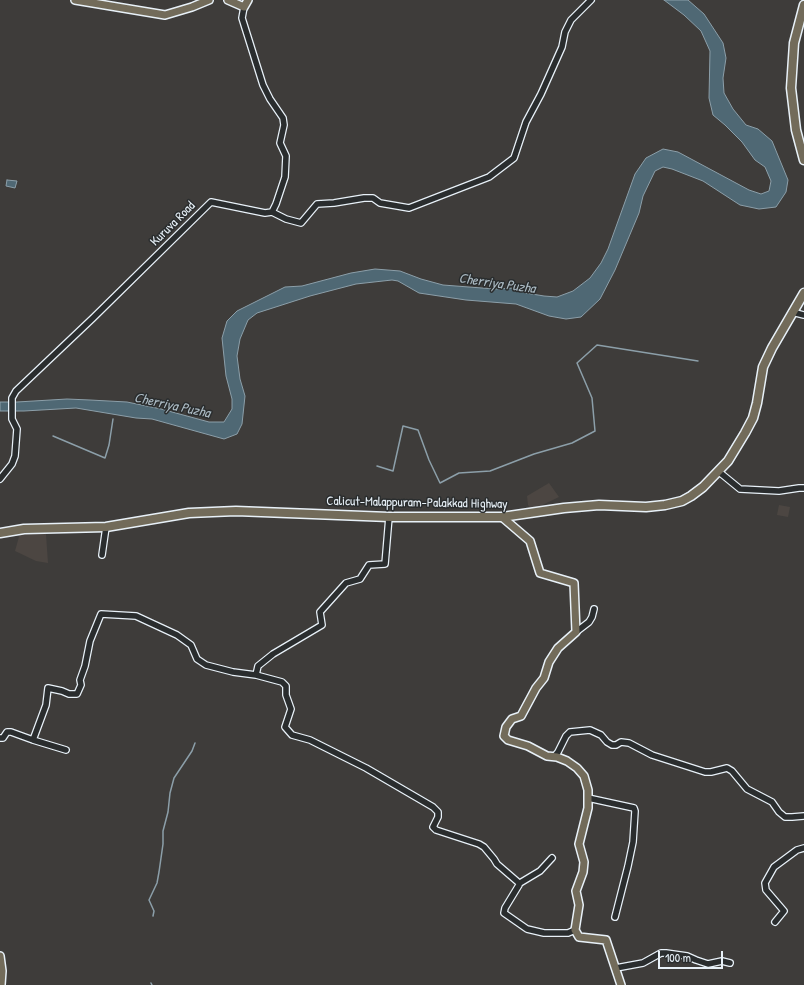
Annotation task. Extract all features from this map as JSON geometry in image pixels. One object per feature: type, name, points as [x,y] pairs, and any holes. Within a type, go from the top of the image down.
[{"type":"highway","points":[[804,6],[794,43],[791,85],[793,110],[804,160]]},
{"type":"highway","name":"Calicut-Malappuram-Palakkad Highway","points":[[0,533],[24,529],[106,527],[188,513],[236,511],[389,517],[502,518],[564,508],[598,505],[646,507],[682,501],[703,486],[728,461],[745,433],[753,418],[763,367],[772,348],[804,293]]},
{"type":"main road","points":[[75,0],[165,15],[209,0]]},
{"type":"main road","points":[[228,0],[244,7],[248,0]]},
{"type":"main road","points":[[502,518],[530,541],[540,573],[574,583],[576,632],[558,648],[549,662],[544,678],[536,688],[521,716],[512,719],[506,727],[504,736],[508,740],[528,746],[547,756],[567,761],[577,768],[584,776],[588,790],[588,808],[579,844],[584,862],[583,872],[576,891],[579,905],[574,930],[579,937],[606,940],[621,985]]},
{"type":"main road","points":[[0,956],[2,971],[1,985]]},
{"type":"street","points":[[244,7],[242,18],[263,85],[270,99],[283,118],[284,125],[280,143],[286,156],[285,177],[272,212],[286,219],[301,222],[317,204],[373,198],[380,203],[409,208],[489,177],[514,158],[526,122],[541,94],[562,47],[565,32],[571,20],[591,0]]},
{"type":"street","name":"Kuruva Road","points":[[0,480],[12,464],[14,456],[17,429],[12,419],[12,398],[16,391],[212,202],[265,213],[272,212]]},
{"type":"street","points":[[792,312],[804,315]]},
{"type":"street","points":[[718,471],[740,489],[779,491],[804,488]]},
{"type":"street","points":[[256,675],[258,666],[272,654],[322,625],[320,612],[346,583],[360,579],[369,565],[385,564],[389,517]]},
{"type":"street","points":[[102,555],[106,527]]},
{"type":"street","points":[[576,632],[589,622],[594,609]]},
{"type":"street","points":[[33,740],[46,705],[48,688],[69,694],[77,694],[81,685],[80,680],[85,666],[90,641],[101,614],[136,616],[177,635],[191,645],[197,659],[206,665],[282,682],[286,686],[286,694],[291,709],[285,727],[292,734],[310,740],[366,768],[433,807],[438,812],[438,817],[433,827],[436,830],[484,847],[497,864],[519,883]]},
{"type":"street","points":[[554,757],[566,736],[570,732],[590,730],[601,735],[612,745],[616,745],[621,742],[629,743],[652,755],[705,772],[727,768],[732,771],[747,789],[772,802],[779,812],[785,816],[804,816]]},
{"type":"street","points":[[0,738],[3,738],[7,732],[11,732],[66,750]]},
{"type":"street","points":[[588,798],[634,808],[635,811],[633,842],[615,917]]},
{"type":"street","points":[[774,922],[784,911],[766,890],[765,883],[774,867],[797,850],[804,848]]},
{"type":"street","points":[[552,858],[540,871],[519,883],[505,908],[504,913],[527,929],[552,933],[568,933],[574,930]]},
{"type":"street","points":[[616,968],[643,963],[661,953],[687,956],[708,964],[722,961],[730,963]]},
{"type":"shaded area","points":[[549,483],[559,497],[532,510],[528,505],[527,496]]},
{"type":"shaded area","points":[[779,505],[790,507],[788,517],[777,515]]},
{"type":"shaded area","points":[[44,532],[46,534],[48,563],[36,561],[15,551],[20,533]]},
{"type":"water","points":[[664,0],[688,0],[704,14],[723,43],[726,58],[723,78],[724,93],[733,109],[746,125],[758,129],[772,141],[788,180],[786,192],[776,207],[759,209],[740,205],[703,181],[663,167],[655,171],[643,196],[639,213],[615,270],[600,299],[581,317],[566,319],[549,316],[516,304],[466,300],[419,293],[398,281],[392,280],[356,284],[310,296],[257,313],[248,320],[240,339],[237,356],[240,379],[245,396],[242,424],[237,434],[224,439],[152,419],[136,418],[76,408],[0,411],[0,402],[67,399],[90,400],[127,402],[161,409],[209,422],[224,422],[232,409],[232,399],[226,376],[222,338],[227,321],[237,311],[285,287],[302,286],[351,273],[375,269],[400,271],[443,285],[495,289],[516,288],[526,293],[557,297],[573,291],[590,278],[601,263],[608,249],[635,174],[646,158],[663,149],[678,152],[749,190],[761,194],[769,191],[771,181],[765,167],[755,160],[742,142],[713,115],[709,98],[710,51],[701,31],[684,15]]},
{"type":"water","points":[[7,180],[17,181],[15,188],[6,186]]},
{"type":"waterway","points":[[377,466],[393,471],[403,426],[418,430],[429,460],[440,483],[459,473],[490,471],[534,454],[572,443],[595,431],[592,398],[577,363],[597,345],[698,361]]},
{"type":"waterway","points":[[53,436],[105,458],[109,445],[113,419]]},
{"type":"waterway","points":[[153,916],[154,911],[149,900],[157,883],[163,844],[163,831],[168,812],[170,793],[174,778],[192,751],[195,743]]},
{"type":"water label","name":"Cherriya Puzha","points":[[497,284]]},
{"type":"water label","name":"Cherriya Puzha","points":[[172,406]]}]
